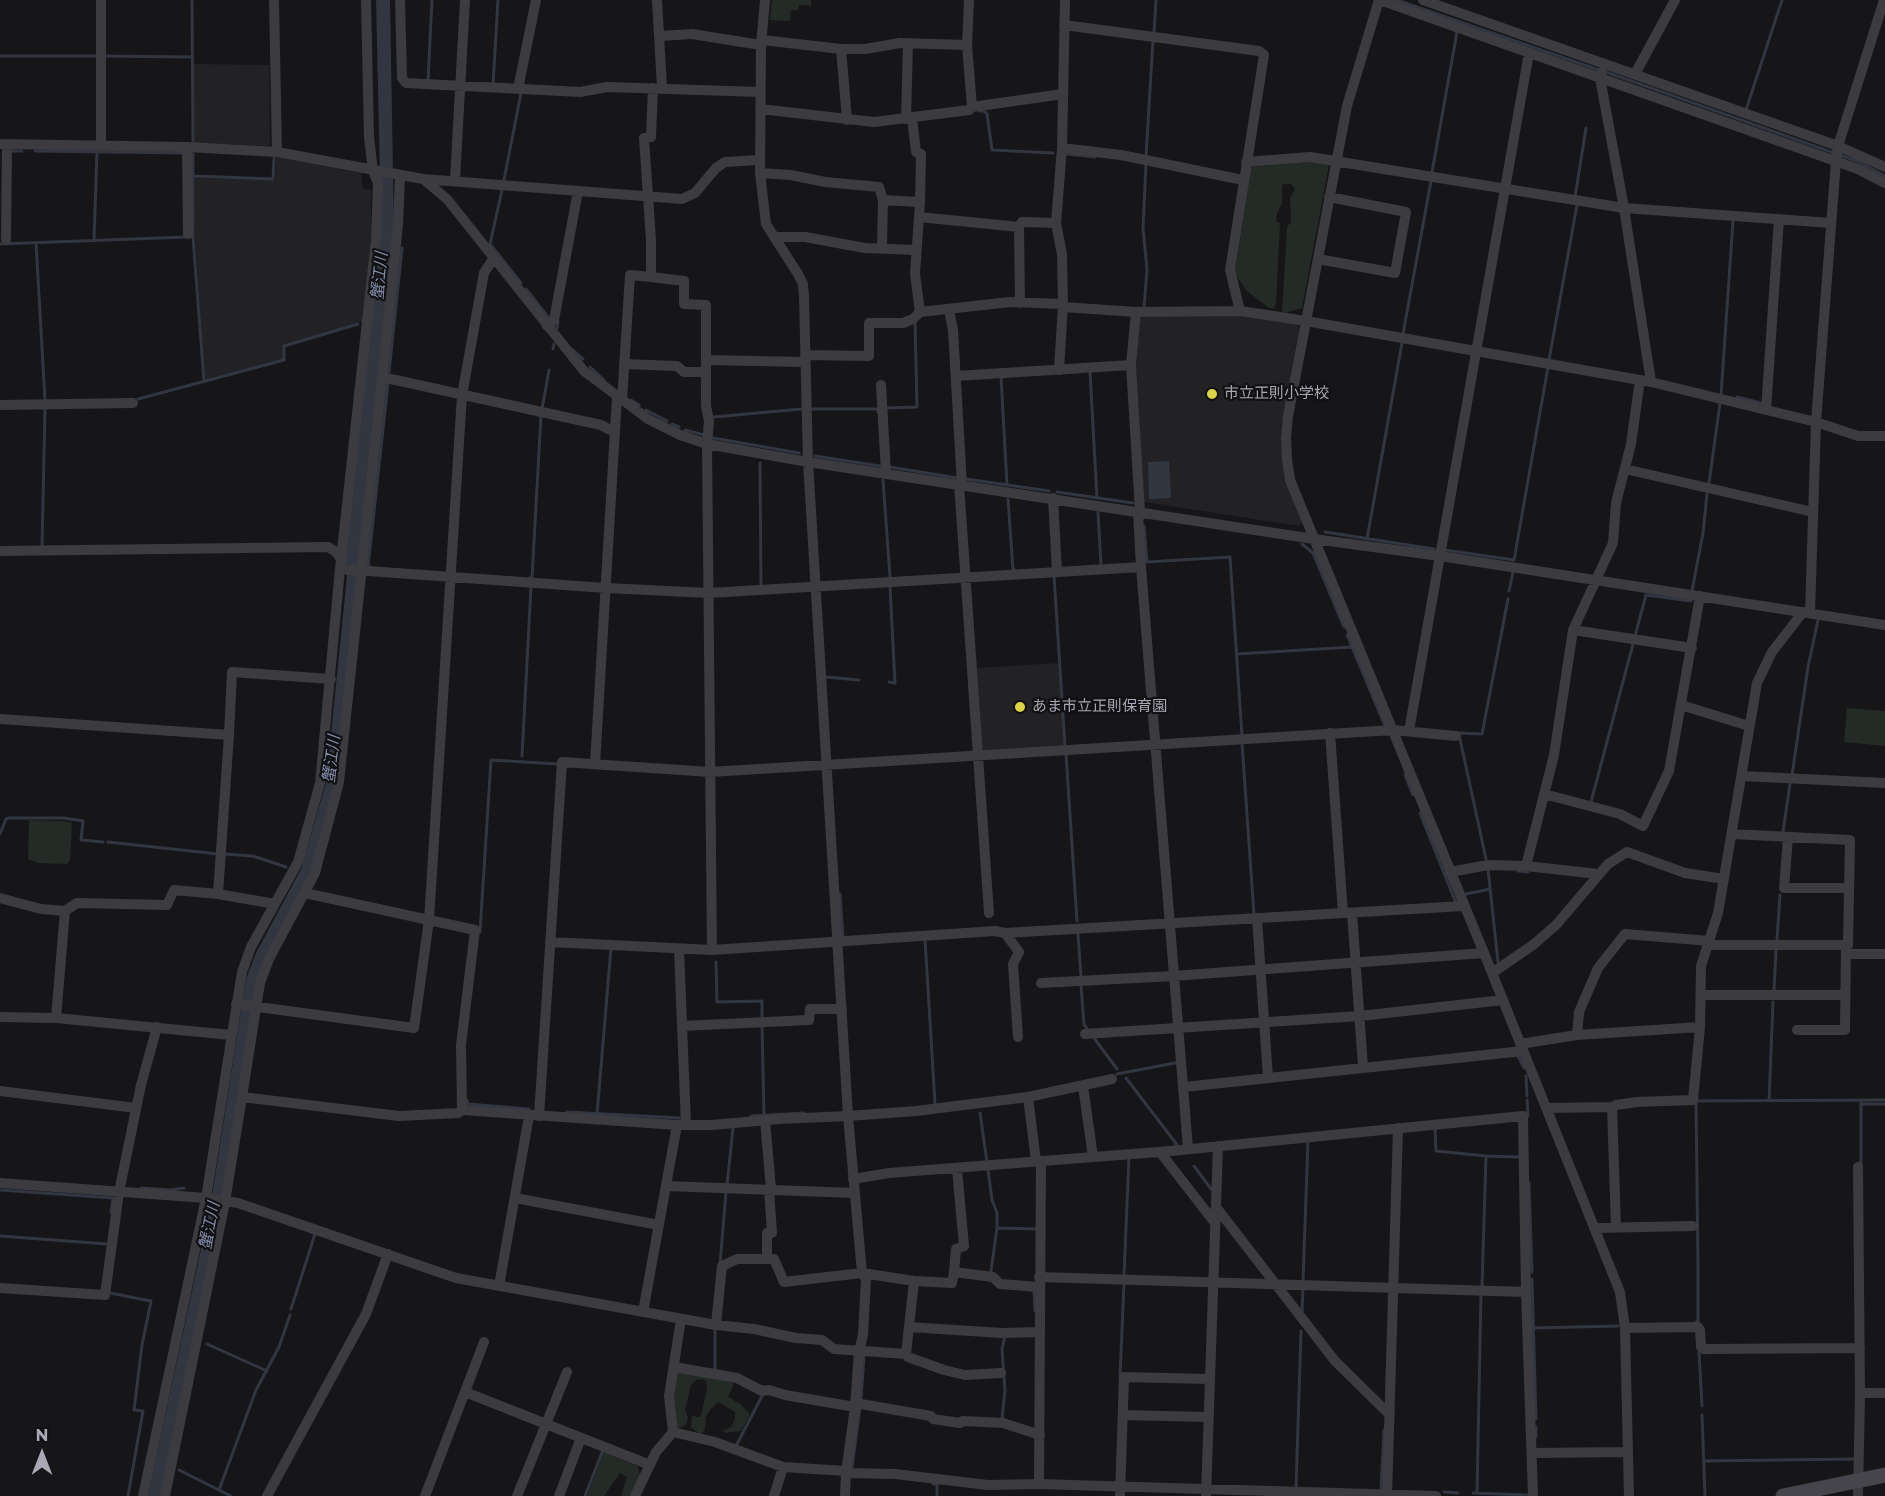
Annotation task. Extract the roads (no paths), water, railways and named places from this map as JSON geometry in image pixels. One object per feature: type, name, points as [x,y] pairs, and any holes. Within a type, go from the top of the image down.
[{"type":"main road","points":[[1783,1496],[1858,1488],[1885,1475]]},
{"type":"street","points":[[100,146],[101,0]]},
{"type":"street","points":[[274,0],[277,152]]},
{"type":"street","points":[[142,1496],[206,1198],[242,972],[251,947],[298,862],[320,783],[376,239],[378,183],[369,136],[366,0]]},
{"type":"street","points":[[400,0],[402,78],[406,82],[580,92],[607,87],[760,92]]},
{"type":"street","points":[[455,180],[465,0]]},
{"type":"street","points":[[518,88],[536,0]]},
{"type":"street","points":[[651,277],[651,240],[644,138],[651,136],[657,88],[660,36],[657,0]]},
{"type":"street","points":[[765,0],[761,42],[760,173],[766,224],[776,237],[802,284],[808,462],[848,1116],[862,1273],[866,1279],[863,1335],[859,1351],[846,1472],[846,1496]]},
{"type":"street","points":[[969,0],[967,45],[972,107]]},
{"type":"street","points":[[1059,370],[1063,305],[1062,254],[1056,223],[1062,148],[1065,0]]},
{"type":"street","points":[[1629,1496],[1625,1328],[1620,1292],[1290,480],[1286,437],[1288,416],[1336,161],[1347,106],[1379,0],[1528,53],[1603,71],[1635,74],[1837,154],[1885,183]]},
{"type":"street","points":[[1423,0],[1603,71],[1837,154],[1885,167]]},
{"type":"street","points":[[1635,74],[1674,0]]},
{"type":"street","points":[[1546,1108],[1612,1107],[1637,1102],[1693,1100],[1700,1027],[1701,966],[1718,913],[1757,683],[1767,661],[1807,613],[1816,422],[1837,154],[1884,0]]},
{"type":"street","points":[[1064,25],[1259,51],[1264,56],[1230,270],[1240,311]]},
{"type":"street","points":[[660,36],[692,34],[841,49],[908,44],[967,45]]},
{"type":"street","points":[[908,44],[909,119],[916,152],[921,154],[915,274],[920,312]]},
{"type":"street","points":[[841,49],[847,120]]},
{"type":"street","points":[[1409,731],[1528,53]]},
{"type":"street","points":[[1526,866],[1554,755],[1573,630],[1613,543],[1616,503],[1646,381],[1624,208],[1603,71]]},
{"type":"street","points":[[760,109],[874,122],[909,119],[1063,94]]},
{"type":"street","points":[[6,240],[4,145],[188,147],[277,152],[423,179],[682,199],[695,194],[716,168],[725,162],[759,160]]},
{"type":"street","points":[[188,147],[188,234]]},
{"type":"street","points":[[1062,148],[1121,155],[1243,180]]},
{"type":"street","points":[[1246,162],[1310,157],[1624,208],[1831,223]]},
{"type":"street","points":[[760,173],[879,187],[883,200],[882,248]]},
{"type":"street","points":[[165,1496],[225,1202],[260,983],[269,959],[315,873],[339,782],[398,224],[398,175]]},
{"type":"street","points":[[423,179],[447,199],[584,371],[648,419],[669,430],[707,444],[808,462],[1885,625]]},
{"type":"street","points":[[547,326],[554,320],[578,191]]},
{"type":"street","points":[[1318,259],[1395,273],[1406,212],[1329,197]]},
{"type":"street","points":[[883,200],[920,202]]},
{"type":"street","points":[[919,217],[1019,227]]},
{"type":"street","points":[[1766,410],[1779,219]]},
{"type":"street","points":[[1020,303],[1019,227],[1022,222],[1056,223]]},
{"type":"street","points":[[776,237],[805,237],[865,248],[916,250]]},
{"type":"street","points":[[237,1004],[414,1028],[429,920],[462,395],[484,273],[493,259]]},
{"type":"street","points":[[595,764],[614,432],[624,364],[630,275],[684,281],[684,304],[706,305],[706,406],[709,421],[707,444],[712,950]]},
{"type":"street","points":[[706,360],[869,356],[869,323],[903,323],[913,319],[920,312],[1010,303],[1136,312],[1240,311],[1646,381],[1816,422],[1858,436],[1885,436]]},
{"type":"street","points":[[949,310],[953,330],[956,376],[966,578],[988,913]]},
{"type":"street","points":[[1136,312],[1131,365],[1141,567],[1188,1148]]},
{"type":"street","points":[[624,364],[677,366],[684,372],[706,372]]},
{"type":"street","points":[[956,376],[1131,365]]},
{"type":"street","points":[[382,377],[601,425],[614,432]]},
{"type":"street","points":[[881,386],[886,473]]},
{"type":"street","points":[[0,405],[133,403]]},
{"type":"street","points":[[1625,469],[1813,512]]},
{"type":"street","points":[[1053,498],[1057,572]]},
{"type":"street","points":[[0,551],[328,547],[336,552],[342,566],[361,572],[709,593],[1141,567]]},
{"type":"street","points":[[1544,794],[1620,814],[1643,826],[1669,771],[1700,596]]},
{"type":"street","points":[[1573,630],[1692,648]]},
{"type":"street","points":[[218,894],[232,672],[331,679]]},
{"type":"street","points":[[1681,705],[1749,726]]},
{"type":"street","points":[[0,719],[229,735]]},
{"type":"street","points":[[499,1286],[515,1198],[534,1116],[550,942],[562,762],[710,772],[1330,733],[1393,730],[1456,736]]},
{"type":"street","points":[[1330,733],[1348,913],[1356,964],[1363,1067]]},
{"type":"street","points":[[1742,776],[1885,783]]},
{"type":"street","points":[[1732,834],[1850,840],[1848,945],[1844,995],[1845,1030],[1797,1030]]},
{"type":"street","points":[[1788,837],[1784,888],[1849,888]]},
{"type":"street","points":[[1492,973],[1533,945],[1556,925],[1598,874],[1608,864],[1627,852],[1685,873],[1724,879]]},
{"type":"street","points":[[1450,872],[1488,865],[1526,866],[1598,874]]},
{"type":"street","points":[[0,898],[41,909],[65,911],[77,903],[166,905],[174,890],[218,894],[275,904]]},
{"type":"street","points":[[305,893],[475,930],[461,1045],[462,1110]]},
{"type":"street","points":[[550,942],[712,950],[995,931],[1005,933],[1463,906]]},
{"type":"street","points":[[56,1018],[65,911]]},
{"type":"street","points":[[1257,918],[1268,1078]]},
{"type":"street","points":[[1005,933],[1019,952],[1013,964],[1018,1037]]},
{"type":"street","points":[[1577,1035],[1579,1012],[1598,968],[1625,934],[1710,943],[1846,949],[1885,954]]},
{"type":"street","points":[[643,1312],[666,1186],[682,1125],[679,949]]},
{"type":"street","points":[[1041,983],[1356,964],[1484,953]]},
{"type":"street","points":[[1701,995],[1844,995]]},
{"type":"street","points":[[1085,1034],[1359,1016],[1503,1000]]},
{"type":"street","points":[[682,1026],[809,1020],[810,1009],[842,1009]]},
{"type":"street","points":[[0,1017],[56,1018],[231,1035]]},
{"type":"street","points":[[1184,1087],[1522,1047],[1577,1035],[1700,1027]]},
{"type":"street","points":[[0,1288],[105,1295],[119,1192],[136,1108],[157,1028]]},
{"type":"street","points":[[242,1096],[399,1116],[458,1113],[462,1110],[712,1125],[916,1111],[1028,1097],[1112,1079]]},
{"type":"street","points":[[1083,1086],[1093,1157]]},
{"type":"street","points":[[0,1091],[136,1108]]},
{"type":"street","points":[[1028,1097],[1039,1161],[1040,1435],[1035,1488]]},
{"type":"street","points":[[1612,1107],[1616,1227]]},
{"type":"street","points":[[853,1179],[889,1173],[1160,1152],[1523,1116],[1533,1496]]},
{"type":"street","points":[[765,1120],[772,1233],[766,1233],[767,1259]]},
{"type":"street","points":[[1387,1495],[1398,1128]]},
{"type":"street","points":[[1206,1492],[1218,1146]]},
{"type":"street","points":[[1160,1152],[1215,1222]]},
{"type":"street","points":[[1858,1167],[1860,1348],[1858,1488]]},
{"type":"street","points":[[716,1325],[722,1266],[737,1259],[774,1259],[784,1282],[862,1273],[914,1281],[952,1282],[956,1249],[964,1246],[957,1169]]},
{"type":"street","points":[[0,1184],[206,1198],[238,1203],[456,1278],[716,1325],[822,1340],[834,1349],[906,1354],[908,1357],[944,1370],[965,1375],[1001,1373]]},
{"type":"street","points":[[666,1186],[854,1193]]},
{"type":"street","points":[[515,1198],[659,1225]]},
{"type":"street","points":[[1216,1207],[1335,1361],[1390,1415]]},
{"type":"street","points":[[1594,1227],[1693,1226]]},
{"type":"street","points":[[267,1496],[366,1314],[388,1254]]},
{"type":"street","points":[[954,1272],[993,1277],[1000,1284],[1212,1282],[1526,1292]]},
{"type":"street","points":[[906,1354],[914,1281]]},
{"type":"street","points":[[635,1496],[656,1452],[673,1432],[669,1407],[681,1318]]},
{"type":"street","points":[[909,1327],[1002,1333],[1040,1332]]},
{"type":"street","points":[[1625,1328],[1698,1327],[1701,1347],[1704,1349],[1860,1348]]},
{"type":"street","points":[[425,1496],[484,1342]]},
{"type":"street","points":[[674,1366],[737,1378],[762,1391],[769,1390],[785,1395],[931,1416],[933,1419],[960,1423],[963,1420],[1003,1423],[1040,1435]]},
{"type":"street","points":[[518,1496],[567,1372]]},
{"type":"street","points":[[1121,1491],[1124,1377],[1209,1379]]},
{"type":"street","points":[[465,1392],[650,1465]]},
{"type":"street","points":[[1860,1393],[1885,1393]]},
{"type":"street","points":[[1123,1415],[1208,1417]]},
{"type":"street","points":[[673,1432],[715,1442],[783,1467],[895,1474],[988,1485],[1121,1491],[1436,1496]]},
{"type":"street","points":[[559,1496],[581,1438]]},
{"type":"street","points":[[1532,1453],[1628,1452]]},
{"type":"street","points":[[774,1496],[783,1467]]},
{"type":"water","name":"蟹江川","points":[[376,0],[390,0],[394,230],[336,783],[311,872],[266,958],[223,1197],[161,1496],[148,1496],[211,1202],[246,979],[256,953],[301,869],[326,783],[347,576],[345,566],[380,177]]},
{"type":"water","points":[[1169,461],[1171,498],[1149,499],[1148,462]]},
{"type":"waterway","points":[[192,0],[193,141]]},
{"type":"waterway","points":[[428,81],[432,0]]},
{"type":"waterway","points":[[493,85],[498,0]]},
{"type":"waterway","points":[[1154,34],[1156,0]]},
{"type":"waterway","points":[[1397,0],[1599,70]]},
{"type":"waterway","points":[[1746,110],[1782,0]]},
{"type":"waterway","points":[[1432,172],[1457,32],[1455,31]]},
{"type":"waterway","points":[[1146,156],[1153,40]]},
{"type":"waterway","points":[[0,56],[98,56]]},
{"type":"waterway","points":[[104,56],[192,57]]},
{"type":"waterway","points":[[1606,72],[1834,153]]},
{"type":"waterway","points":[[504,180],[521,93]]},
{"type":"waterway","points":[[979,111],[987,114],[992,150],[1053,153]]},
{"type":"waterway","points":[[1575,197],[1586,128]]},
{"type":"waterway","points":[[12,151],[22,151]]},
{"type":"waterway","points":[[35,151],[185,153]]},
{"type":"waterway","points":[[94,240],[97,152]]},
{"type":"waterway","points":[[193,154],[193,237],[204,381]]},
{"type":"waterway","points":[[1067,154],[1095,157]]},
{"type":"waterway","points":[[1840,155],[1885,176]]},
{"type":"waterway","points":[[194,176],[273,179],[274,158]]},
{"type":"waterway","points":[[1144,308],[1147,269],[1143,228],[1146,164]]},
{"type":"waterway","points":[[1403,334],[1431,181]]},
{"type":"waterway","points":[[502,190],[490,244],[521,283]]},
{"type":"waterway","points":[[1549,360],[1577,205]]},
{"type":"waterway","points":[[1721,395],[1733,221]]},
{"type":"waterway","points":[[0,244],[186,237]]},
{"type":"waterway","points":[[36,243],[45,400]]},
{"type":"waterway","points":[[389,372],[402,248]]},
{"type":"waterway","points":[[526,289],[548,317]]},
{"type":"waterway","points":[[557,328],[558,321]]},
{"type":"waterway","points":[[887,408],[917,407],[915,322]]},
{"type":"waterway","points":[[138,399],[284,360],[284,346],[358,324]]},
{"type":"waterway","points":[[1367,539],[1402,343]]},
{"type":"waterway","points":[[553,349],[554,344]]},
{"type":"waterway","points":[[573,350],[583,359]]},
{"type":"waterway","points":[[590,367],[604,380]]},
{"type":"waterway","points":[[1445,550],[1514,560],[1548,367]]},
{"type":"waterway","points":[[542,409],[549,370]]},
{"type":"waterway","points":[[1090,372],[1097,498]]},
{"type":"waterway","points":[[1003,377],[1001,377],[1007,485]]},
{"type":"waterway","points":[[370,567],[368,567],[388,383]]},
{"type":"waterway","points":[[1737,397],[1761,403]]},
{"type":"waterway","points":[[631,400],[639,405]]},
{"type":"waterway","points":[[1709,483],[1720,403]]},
{"type":"waterway","points":[[42,548],[45,409]]},
{"type":"waterway","points":[[714,417],[801,409]]},
{"type":"waterway","points":[[811,409],[878,409],[878,412]]},
{"type":"waterway","points":[[646,410],[667,421]]},
{"type":"waterway","points":[[529,578],[532,578],[541,415]]},
{"type":"waterway","points":[[672,424],[679,427]]},
{"type":"waterway","points":[[685,430],[704,435]]},
{"type":"waterway","points":[[713,438],[799,453]]},
{"type":"waterway","points":[[815,456],[880,466]]},
{"type":"waterway","points":[[760,463],[761,586]]},
{"type":"waterway","points":[[890,467],[957,478]]},
{"type":"waterway","points":[[966,479],[1049,491]]},
{"type":"waterway","points":[[883,480],[890,577]]},
{"type":"waterway","points":[[1057,492],[1133,503]]},
{"type":"waterway","points":[[1692,591],[1703,533],[1707,494]]},
{"type":"waterway","points":[[1008,499],[1013,570],[1015,570]]},
{"type":"waterway","points":[[1098,512],[1101,565]]},
{"type":"waterway","points":[[1144,526],[1147,562],[1230,557],[1242,736]]},
{"type":"waterway","points":[[1325,532],[1434,549]]},
{"type":"waterway","points":[[1302,544],[1313,553],[1344,627]]},
{"type":"waterway","points":[[1509,591],[1513,572]]},
{"type":"waterway","points":[[1054,576],[1065,746]]},
{"type":"waterway","points":[[522,756],[531,587]]},
{"type":"waterway","points":[[889,682],[895,683],[890,587]]},
{"type":"waterway","points":[[1635,636],[1646,595],[1691,601]]},
{"type":"waterway","points":[[1460,733],[1482,734],[1508,599]]},
{"type":"waterway","points":[[1792,775],[1808,667],[1818,620]]},
{"type":"waterway","points":[[1347,635],[1385,726]]},
{"type":"waterway","points":[[1591,802],[1633,644]]},
{"type":"waterway","points":[[1237,654],[1352,647]]},
{"type":"waterway","points":[[826,677],[859,680]]},
{"type":"waterway","points":[[1460,739],[1486,859]]},
{"type":"waterway","points":[[1242,743],[1254,915]]},
{"type":"waterway","points":[[1066,754],[1077,921]]},
{"type":"waterway","points":[[480,932],[491,760],[558,764]]},
{"type":"waterway","points":[[1405,775],[1413,795]]},
{"type":"waterway","points":[[1783,832],[1790,784]]},
{"type":"waterway","points":[[1420,813],[1456,903]]},
{"type":"waterway","points":[[0,834],[6,819],[9,818],[64,818],[83,821],[81,840],[103,842]]},
{"type":"waterway","points":[[108,842],[218,854]]},
{"type":"waterway","points":[[224,854],[253,856],[286,867]]},
{"type":"waterway","points":[[1488,869],[1498,962]]},
{"type":"waterway","points":[[1518,871],[1528,872]]},
{"type":"waterway","points":[[1466,894],[1490,889]]},
{"type":"waterway","points":[[840,894],[843,937]]},
{"type":"waterway","points":[[1777,939],[1780,895]]},
{"type":"waterway","points":[[1078,934],[1081,977]]},
{"type":"waterway","points":[[925,939],[935,1104]]},
{"type":"waterway","points":[[597,1114],[611,948]]},
{"type":"waterway","points":[[1774,990],[1776,950]]},
{"type":"waterway","points":[[716,962],[717,1002],[762,1001],[762,1016]]},
{"type":"waterway","points":[[1081,986],[1084,1024],[1087,1029]]},
{"type":"waterway","points":[[1769,1101],[1773,1002]]},
{"type":"waterway","points":[[762,1025],[764,1115]]},
{"type":"waterway","points":[[1094,1038],[1117,1069]]},
{"type":"waterway","points":[[1518,1056],[1524,1068]]},
{"type":"waterway","points":[[1117,1074],[1175,1063]]},
{"type":"waterway","points":[[1526,1076],[1527,1096]]},
{"type":"waterway","points":[[1126,1078],[1178,1146],[1175,1146]]},
{"type":"waterway","points":[[467,1100],[468,1104],[529,1109]]},
{"type":"waterway","points":[[1527,1100],[1528,1116]]},
{"type":"waterway","points":[[1861,1100],[1861,1167]]},
{"type":"waterway","points":[[1696,1322],[1698,1322],[1696,1101],[1885,1100]]},
{"type":"waterway","points":[[1861,1104],[1885,1104]]},
{"type":"waterway","points":[[567,1112],[680,1118]]},
{"type":"waterway","points":[[751,1116],[804,1113]]},
{"type":"waterway","points":[[980,1113],[987,1162]]},
{"type":"waterway","points":[[727,1185],[733,1128]]},
{"type":"waterway","points":[[1435,1128],[1436,1151],[1486,1156],[1482,1287]]},
{"type":"waterway","points":[[1303,1281],[1308,1140]]},
{"type":"waterway","points":[[1486,1156],[1518,1157]]},
{"type":"waterway","points":[[1124,1275],[1129,1157]]},
{"type":"waterway","points":[[1194,1166],[1211,1189]]},
{"type":"waterway","points":[[988,1169],[992,1200],[997,1213],[991,1271]]},
{"type":"waterway","points":[[1529,1183],[1532,1272]]},
{"type":"waterway","points":[[141,1188],[171,1190],[184,1188]]},
{"type":"waterway","points":[[0,1190],[113,1198],[111,1212]]},
{"type":"waterway","points":[[720,1264],[726,1192]]},
{"type":"waterway","points":[[997,1228],[1037,1229]]},
{"type":"waterway","points":[[291,1309],[315,1234],[313,1233]]},
{"type":"waterway","points":[[0,1236],[107,1244]]},
{"type":"waterway","points":[[1532,1279],[1536,1419]]},
{"type":"waterway","points":[[1120,1377],[1124,1283]]},
{"type":"waterway","points":[[1302,1313],[1303,1288]]},
{"type":"waterway","points":[[1031,1290],[1034,1291],[1035,1311]]},
{"type":"waterway","points":[[110,1293],[151,1301],[142,1345],[134,1410],[143,1411],[128,1496]]},
{"type":"waterway","points":[[1477,1493],[1481,1294]]},
{"type":"waterway","points":[[219,1490],[256,1390],[279,1347],[290,1315]]},
{"type":"waterway","points":[[1533,1328],[1618,1326]]},
{"type":"waterway","points":[[715,1329],[715,1370]]},
{"type":"waterway","points":[[1296,1488],[1301,1331]]},
{"type":"waterway","points":[[1004,1419],[1002,1419],[1005,1390],[1002,1349],[1005,1336]]},
{"type":"waterway","points":[[207,1344],[267,1371]]},
{"type":"waterway","points":[[1699,1352],[1702,1406]]},
{"type":"waterway","points":[[861,1399],[864,1356]]},
{"type":"waterway","points":[[738,1447],[736,1446],[762,1396]]},
{"type":"waterway","points":[[852,1467],[860,1408]]},
{"type":"waterway","points":[[1702,1415],[1705,1496]]},
{"type":"waterway","points":[[1536,1427],[1536,1437]]},
{"type":"waterway","points":[[1381,1490],[1384,1430]]},
{"type":"waterway","points":[[585,1496],[603,1450]]},
{"type":"waterway","points":[[1704,1461],[1854,1459]]},
{"type":"waterway","points":[[179,1470],[231,1496]]},
{"type":"waterway","points":[[933,1484],[937,1484],[937,1496]]},
{"type":"waterway","points":[[1444,1492],[1458,1493]]},
{"type":"waterway","points":[[1473,1493],[1527,1495]]},
{"type":"place","name":"市立正則小学校","points":[[1212,394]]},
{"type":"place","name":"あま市立正則保育園","points":[[1020,707]]}]
